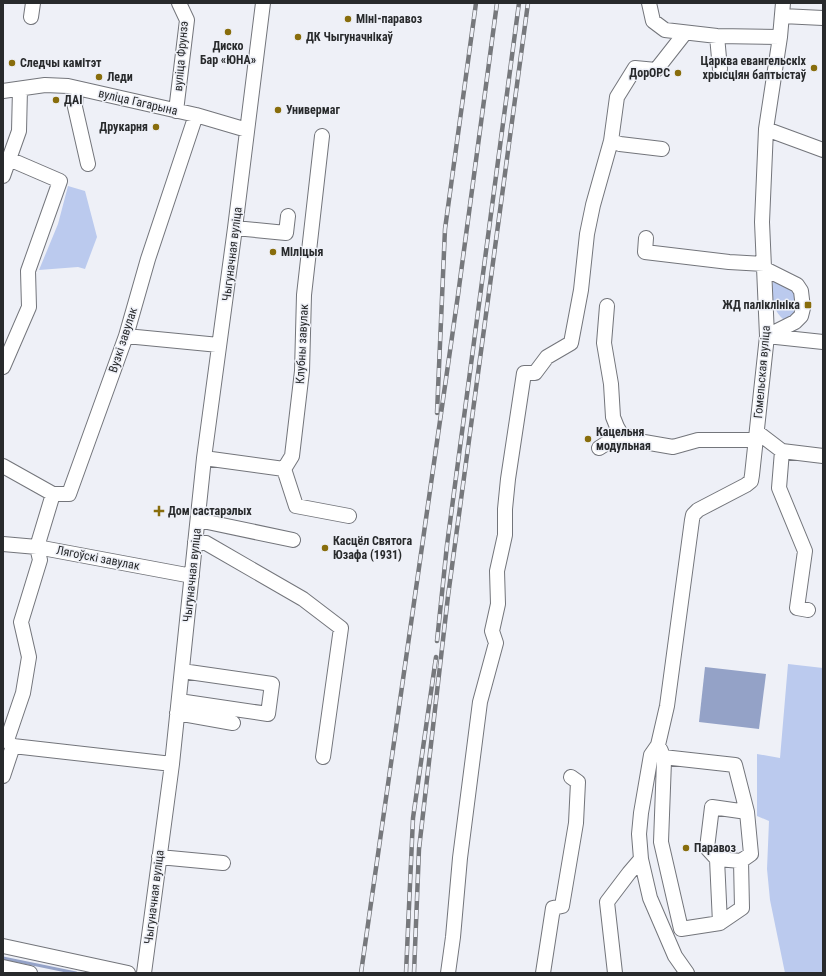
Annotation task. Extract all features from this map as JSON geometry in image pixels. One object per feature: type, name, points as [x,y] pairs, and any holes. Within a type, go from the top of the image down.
[{"type":"street","points":[[31,17],[34,3]]},
{"type":"street","name":"вуліца Фрунзэ","points":[[176,111],[187,20],[179,3]]},
{"type":"street","name":"Чыгуначная вуліца","points":[[144,973],[172,764],[204,458],[263,3]]},
{"type":"street","points":[[649,3],[653,21],[665,30],[717,36],[780,36]]},
{"type":"street","points":[[782,10],[823,18]]},
{"type":"street","name":"Гомельская вуліца","points":[[660,751],[693,515],[698,510],[746,486],[751,481],[767,336],[762,222],[766,129],[780,36],[782,10]]},
{"type":"street","points":[[448,973],[460,858],[480,702],[496,643],[492,631],[498,604],[497,571],[505,536],[505,509],[508,479],[524,373],[535,373],[548,357],[572,343],[581,290],[587,234],[593,205],[611,141],[617,97],[635,68],[656,70],[685,33]]},
{"type":"street","points":[[717,36],[720,69]]},
{"type":"street","name":"вуліца Гагарына","points":[[3,91],[45,85],[68,86],[196,115],[247,130]]},
{"type":"street","points":[[76,88],[75,107],[88,164]]},
{"type":"street","points":[[3,176],[19,131],[20,89]]},
{"type":"street","name":"Вузкі завулак","points":[[53,494],[69,494],[126,336],[148,259],[196,115]]},
{"type":"street","points":[[766,129],[823,150]]},
{"type":"street","name":"Клубны завулак","points":[[284,469],[292,456],[302,371],[304,296],[322,136]]},
{"type":"street","points":[[611,141],[620,144],[662,149]]},
{"type":"street","points":[[3,366],[29,307],[28,271],[60,181],[9,159]]},
{"type":"street","points":[[235,228],[286,233],[288,216]]},
{"type":"street","points":[[646,238],[645,252],[764,267],[797,285],[801,291],[803,308],[801,316],[795,322],[767,336]]},
{"type":"street","points":[[607,306],[604,343],[611,384],[613,417],[621,434],[644,442],[673,447],[698,440],[756,436],[782,451],[823,456]]},
{"type":"street","points":[[126,336],[219,345]]},
{"type":"street","points":[[767,336],[823,342]]},
{"type":"street","points":[[599,448],[621,434]]},
{"type":"street","points":[[782,451],[779,488],[805,551],[797,608],[808,610]]},
{"type":"street","points":[[204,458],[284,469],[296,506],[349,516]]},
{"type":"street","points":[[3,466],[53,494],[37,547],[40,560],[22,622],[29,657],[23,693],[8,741],[3,776]]},
{"type":"street","points":[[198,520],[293,540]]},
{"type":"street","points":[[195,542],[206,543],[303,599],[341,628],[323,758]]},
{"type":"street","name":"Лягоўскі завулак","points":[[3,544],[37,547],[192,576]]},
{"type":"street","points":[[178,707],[268,714],[272,684],[182,671]]},
{"type":"street","points":[[178,707],[233,723]]},
{"type":"street","points":[[8,741],[172,764]]},
{"type":"street","points":[[660,751],[664,761],[661,842],[681,929],[720,923],[742,908],[741,861]]},
{"type":"street","points":[[686,973],[675,956],[650,898],[641,859],[639,834],[641,812],[651,755],[660,751],[735,765],[747,812],[750,854],[741,861],[717,859],[706,848],[712,807],[747,812]]},
{"type":"street","points":[[542,973],[553,908],[562,906],[576,823],[578,782],[571,777]]},
{"type":"street","points":[[159,857],[223,863]]},
{"type":"street","points":[[615,973],[607,902],[641,859]]},
{"type":"street","points":[[717,859],[720,923]]},
{"type":"street","points":[[3,946],[128,973]]},
{"type":"street","points":[[3,967],[30,973]]},
{"type":"shaded area","points":[[68,186],[85,191],[97,237],[85,269],[78,267],[39,270],[58,224]]},
{"type":"shaded area","points":[[773,278],[788,285],[795,292],[797,302],[795,318],[784,320],[776,310],[772,296]]},
{"type":"shaded area","points":[[788,664],[823,668],[823,973],[785,973],[770,900],[767,869],[769,821],[757,816],[757,754],[780,758]]},
{"type":"shaded area","points":[[705,667],[766,674],[759,729],[699,722]]},
{"type":"waterway","points":[[3,958],[76,973]]},
{"type":"railway","points":[[437,413],[445,229],[476,3]]},
{"type":"railway","points":[[361,973],[458,295],[497,3]]},
{"type":"railway","points":[[437,641],[447,545],[519,3]]},
{"type":"railway","points":[[414,973],[419,849],[448,596],[528,3]]},
{"type":"railway","points":[[406,973],[413,818],[436,657]]},
{"type":"place","name":"Міні-паравоз","points":[[348,19]]},
{"type":"place","name":"Диско Бар «ЮНА»","points":[[228,32]]},
{"type":"place","name":"ДК Чыгуначнікаў","points":[[298,37]]},
{"type":"place","name":"Следчы камітэт","points":[[12,63]]},
{"type":"place","name":"Царква евангельскіх хрысціян баптыстаў","points":[[814,68]]},
{"type":"place","name":"ДорОРС","points":[[678,73]]},
{"type":"place","name":"Леди","points":[[99,77]]},
{"type":"place","name":"ДАІ","points":[[56,100]]},
{"type":"place","name":"Универмаг","points":[[278,110]]},
{"type":"place","name":"Друкарня","points":[[156,127]]},
{"type":"place","name":"Міліцыя","points":[[273,252]]},
{"type":"place","name":"ЖД паліклініка","points":[[808,305]]},
{"type":"place","name":"Кацельня модульная","points":[[588,439]]},
{"type":"place","name":"Дом састарэлых","points":[[159,511]]},
{"type":"place","name":"Касцёл Святога Юзафа (1931)","points":[[325,548]]},
{"type":"place","name":"Паравоз","points":[[686,848]]}]
